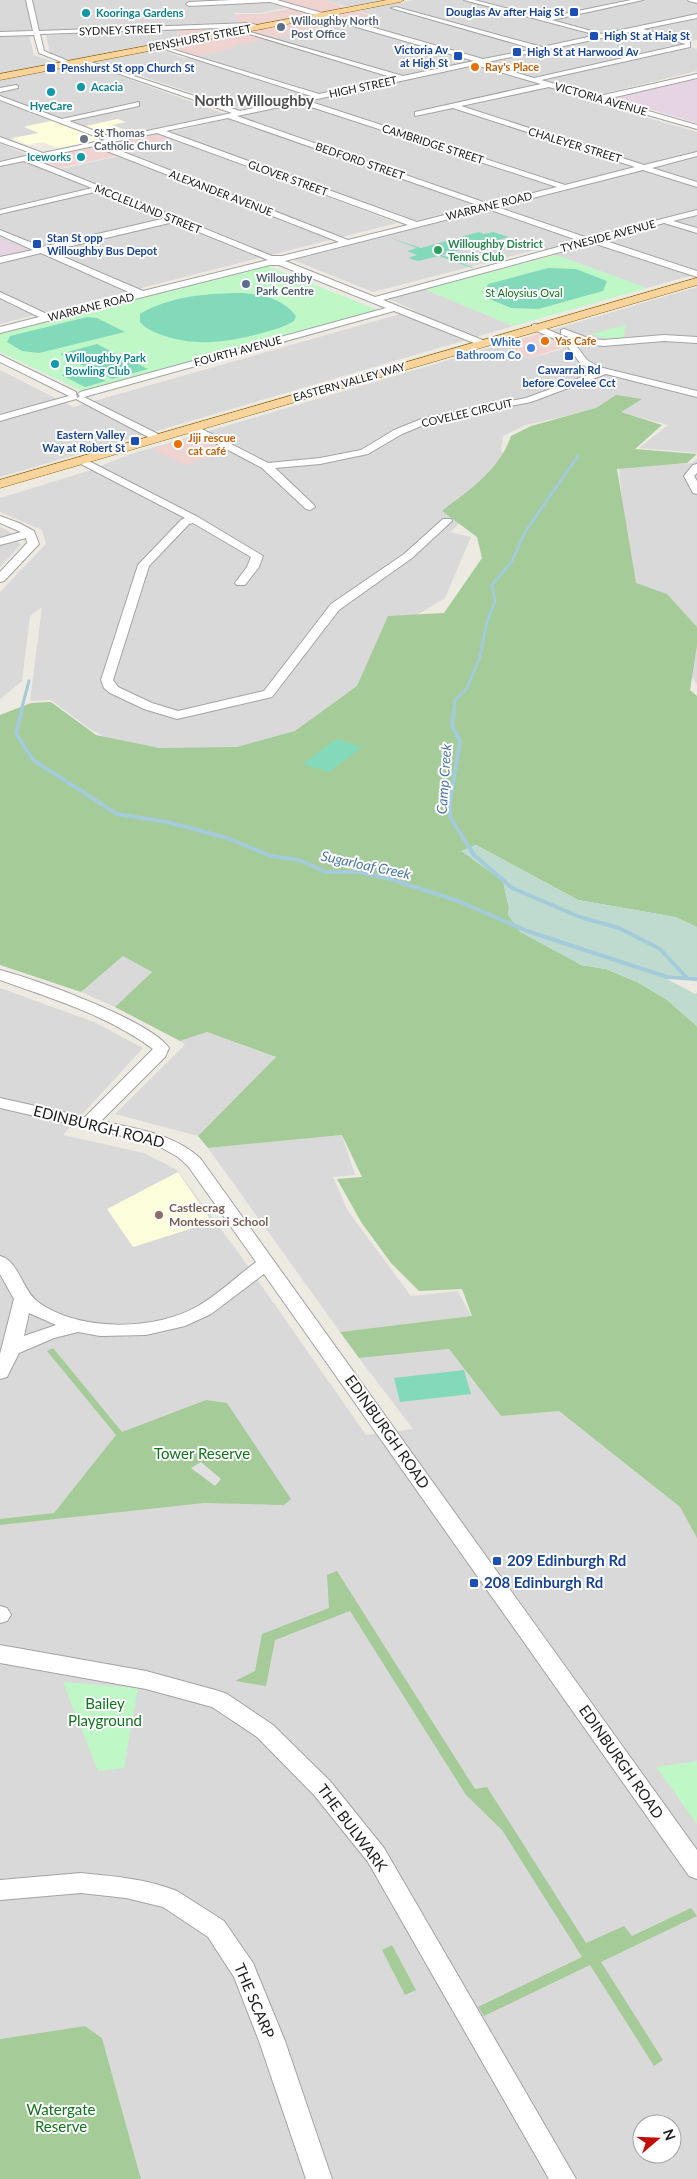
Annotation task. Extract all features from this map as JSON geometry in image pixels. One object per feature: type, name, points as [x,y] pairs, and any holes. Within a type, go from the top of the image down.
[{"type":"main road","name":"PENSHURST STREET","points":[[0,76],[400,0]]},
{"type":"main road","name":"EASTERN VALLEY WAY","points":[[0,484],[697,280]]},
{"type":"street","points":[[29,0],[42,54],[68,63]]},
{"type":"street","name":"VICTORIA AVENUE","points":[[189,4],[270,0],[697,127]]},
{"type":"street","points":[[467,0],[604,36]]},
{"type":"street","points":[[543,20],[640,0]]},
{"type":"street","points":[[691,0],[697,1]]},
{"type":"street","points":[[394,8],[542,49]]},
{"type":"street","name":"HIGH STREET","points":[[0,164],[697,16]]},
{"type":"street","name":"SYDNEY STREET","points":[[0,34],[245,28],[403,79]]},
{"type":"street","points":[[633,29],[692,45]]},
{"type":"street","points":[[534,80],[692,45]]},
{"type":"street","points":[[160,46],[320,96]]},
{"type":"street","points":[[84,60],[240,114]]},
{"type":"street","points":[[599,98],[697,76]]},
{"type":"street","points":[[418,114],[550,84]]},
{"type":"street","points":[[0,90],[16,86]]},
{"type":"street","points":[[0,98],[113,140]]},
{"type":"street","name":"CAMBRIDGE STREET","points":[[301,101],[564,187]]},
{"type":"street","points":[[61,120],[136,104]]},
{"type":"street","name":"CHALEYER STREET","points":[[452,106],[697,185]]},
{"type":"street","name":"BEDFORD STREET","points":[[230,116],[592,241],[697,274]]},
{"type":"street","name":"GLOVER STREET","points":[[159,131],[417,225]]},
{"type":"street","points":[[0,139],[43,155]]},
{"type":"street","name":"ALEXANDER AVENUE","points":[[95,144],[347,242]]},
{"type":"street","name":"WARRANE ROAD","points":[[281,260],[697,154]]},
{"type":"street","name":"MCCLELLAND STREET","points":[[26,159],[271,260]]},
{"type":"street","points":[[0,212],[100,189]]},
{"type":"street","name":"TYNESIDE AVENUE","points":[[373,300],[697,212]]},
{"type":"street","points":[[0,260],[174,219]]},
{"type":"street","points":[[665,221],[697,231]]},
{"type":"street","points":[[0,232],[140,294]]},
{"type":"street","points":[[271,260],[281,260],[373,300],[482,343]]},
{"type":"street","name":"WARRANE ROAD","points":[[0,330],[271,260]]},
{"type":"street","points":[[0,295],[48,318]]},
{"type":"street","name":"FOURTH AVENUE","points":[[0,418],[394,308]]},
{"type":"street","points":[[540,326],[597,343],[664,338],[697,340]]},
{"type":"street","points":[[540,326],[569,342],[584,362],[604,372],[697,394]]},
{"type":"street","points":[[1,359],[158,438]]},
{"type":"street","name":"COVELEE CIRCUIT","points":[[266,466],[320,461],[364,452],[398,432],[428,420],[528,400],[604,372]]},
{"type":"street","points":[[192,428],[266,466],[310,507]]},
{"type":"street","points":[[81,460],[194,519],[257,556],[253,567],[241,583]]},
{"type":"street","points":[[697,467],[689,476],[697,491]]},
{"type":"street","points":[[0,519],[21,527],[30,534],[34,544],[0,579]]},
{"type":"street","points":[[194,519],[185,522],[144,565],[107,680],[108,685],[114,690],[148,706],[177,715],[268,694],[334,607],[408,556],[447,521]]},
{"type":"street","points":[[0,542],[30,534]]},
{"type":"street","points":[[0,975],[100,1012],[148,1038],[161,1048],[159,1054],[90,1122]]},
{"type":"street","name":"EDINBURGH ROAD","points":[[0,1103],[158,1139],[184,1153],[194,1162],[697,1869]]},
{"type":"street","points":[[0,1262],[9,1271],[23,1298],[53,1317],[78,1326],[125,1330],[146,1329],[178,1322],[205,1310],[266,1263]]},
{"type":"street","points":[[0,1372],[14,1342],[23,1298]]},
{"type":"street","points":[[14,1342],[78,1326]]},
{"type":"street","name":"THE BULWARK","points":[[0,1654],[146,1680],[219,1700],[265,1731],[322,1788],[376,1855],[563,2179]]},
{"type":"street","name":"THE SCARP","points":[[0,1890],[81,1884],[126,1888],[169,1898],[216,1929],[244,1971],[272,2041],[319,2179]]},
{"type":"shaded area","points":[[0,0],[259,0],[286,8],[260,13],[234,13],[239,23],[0,32]]},
{"type":"shaded area","points":[[279,0],[323,0],[381,19],[231,46],[236,48],[197,56],[164,46],[185,41],[172,37],[179,36],[177,29],[240,25],[234,14],[260,14],[300,7]]},
{"type":"shaded area","points":[[323,0],[385,0],[348,7]]},
{"type":"shaded area","points":[[413,0],[697,0],[697,40],[679,44],[697,49],[697,71],[582,99],[697,132],[697,274],[647,288],[539,249],[373,292],[293,260],[429,225],[171,132],[253,113],[95,61],[158,49],[184,58],[197,56],[234,48],[229,46],[383,18],[358,11]]},
{"type":"shaded area","points":[[177,30],[179,36],[173,37],[182,40],[73,61],[50,53],[46,35]]},
{"type":"shaded area","points":[[0,36],[29,36],[34,55],[57,63],[0,74]]},
{"type":"shaded area","points":[[70,66],[90,73],[104,70],[225,114],[133,133],[111,125],[118,119],[85,126],[63,118],[25,126],[40,133],[0,141],[0,79]]},
{"type":"shaded area","points":[[697,79],[697,123],[612,98]]},
{"type":"shaded area","points":[[118,119],[126,122],[112,125],[133,133],[59,148],[42,142],[28,145],[12,138],[39,133],[24,127],[52,121],[73,129]]},
{"type":"shaded area","points":[[156,134],[180,142],[60,168],[39,159]]},
{"type":"shaded area","points":[[171,138],[180,142],[128,153],[119,150]]},
{"type":"shaded area","points":[[180,142],[397,223],[0,324],[0,143],[61,169]]},
{"type":"shaded area","points":[[0,238],[29,251],[0,257]]},
{"type":"shaded area","points":[[697,287],[697,453],[639,448],[668,425],[603,408],[526,425],[503,436],[501,452],[526,463],[450,532],[471,537],[445,598],[407,621],[367,748],[134,753],[90,729],[51,700],[30,701],[42,607],[30,616],[22,681],[0,699],[0,592],[46,544],[42,530],[0,512],[0,498],[88,471],[128,455],[499,345],[530,358],[560,350],[564,347],[560,341],[541,333]]},
{"type":"shaded area","points":[[424,289],[513,326],[0,477],[0,370],[73,407],[414,310],[389,299]]},
{"type":"shaded area","points":[[541,333],[559,340],[564,347],[530,358],[499,345]]},
{"type":"shaded area","points":[[197,435],[228,452],[184,465],[152,449]]},
{"type":"shaded area","points":[[697,459],[697,685],[629,581],[619,468],[692,463]]},
{"type":"shaded area","points":[[0,527],[10,532],[21,545],[0,567]]},
{"type":"shaded area","points":[[476,845],[578,900],[675,917],[697,927],[697,977],[668,975],[667,979],[695,994],[697,993],[697,1026],[666,999],[637,982],[606,969],[581,965],[520,932],[508,915],[509,908],[503,881],[461,851]]},
{"type":"shaded area","points":[[123,956],[152,972],[115,1007],[81,992]]},
{"type":"shaded area","points":[[0,988],[94,1022],[143,1048],[63,1135],[144,1153],[177,1170],[240,1255],[366,1435],[413,1429],[359,1358],[449,1349],[501,1416],[559,1411],[680,1507],[697,1538],[697,2179],[141,2179],[102,2038],[85,2026],[0,2039]]},
{"type":"shaded area","points":[[206,1032],[276,1057],[198,1136],[115,1114],[185,1045],[180,1041]]},
{"type":"shaded area","points":[[342,1135],[355,1175],[333,1177],[348,1211],[411,1296],[458,1291],[472,1317],[340,1332],[208,1148]]},
{"type":"shaded area","name":"Castlecrag Montessori School","points":[[178,1172],[212,1222],[133,1247],[107,1209]]},
{"type":"shaded area","points":[[201,1462],[221,1479],[215,1486],[191,1468]]},
{"type":"green space","name":"Willoughby District Tennis Club","points":[[479,232],[484,234],[493,232],[509,237],[442,255],[474,268],[439,256],[418,261],[408,258],[417,255],[407,251],[417,248],[388,237],[421,248]]},
{"type":"green space","name":"St Aloysius Oval","points":[[556,255],[647,288],[513,326],[424,289]]},
{"type":"green space","points":[[268,266],[378,310],[84,392],[0,352],[0,333]]},
{"type":"green space","points":[[548,268],[576,269],[607,281],[603,291],[538,309],[511,308],[484,297],[488,284]]},
{"type":"green space","points":[[243,293],[266,297],[279,302],[296,316],[294,321],[278,328],[249,336],[210,342],[185,341],[172,338],[151,330],[140,322],[140,314],[176,299],[203,295]]},
{"type":"green space","points":[[87,317],[97,318],[125,332],[39,353],[22,351],[7,342],[10,336]]},
{"type":"green space","points":[[625,325],[624,338],[610,340],[591,334]]},
{"type":"green space","points":[[97,344],[120,356],[84,366],[60,354]]},
{"type":"green space","points":[[124,357],[148,369],[112,379],[88,367]]},
{"type":"green space","points":[[83,369],[106,381],[85,387],[61,375]]},
{"type":"green space","points":[[616,395],[642,399],[621,412],[662,425],[635,449],[697,454],[687,463],[617,469],[636,583],[667,594],[697,627],[697,645],[690,690],[697,696],[697,927],[675,917],[578,900],[476,845],[462,851],[503,881],[509,908],[508,915],[581,965],[606,969],[637,982],[666,999],[697,1026],[697,1538],[680,1507],[559,1411],[501,1416],[449,1349],[359,1358],[340,1332],[472,1316],[462,1289],[419,1291],[391,1263],[361,1222],[337,1179],[362,1177],[342,1135],[208,1148],[198,1136],[276,1057],[207,1032],[180,1041],[115,1007],[152,972],[123,956],[81,992],[0,965],[0,715],[31,703],[51,702],[96,735],[159,748],[237,747],[295,731],[357,686],[388,616],[444,613],[482,558],[477,537],[442,511],[491,470],[499,460],[511,436],[531,426],[596,408]]},
{"type":"green space","points":[[336,739],[362,747],[329,772],[303,764]]},
{"type":"green space","name":"Tower Reserve","points":[[53,1348],[122,1432],[206,1400],[227,1403],[291,1499],[284,1505],[204,1503],[0,1525],[0,1519],[54,1513],[116,1435],[47,1351]]},
{"type":"green space","points":[[464,1370],[471,1394],[400,1402],[394,1378]]},
{"type":"green space","points":[[337,1571],[475,1789],[487,1787],[586,1943],[624,1926],[632,1936],[691,1908],[697,1916],[601,1962],[663,2060],[654,2066],[590,1965],[484,2016],[478,2007],[582,1957],[502,1830],[466,1795],[350,1611],[275,1640],[266,1686],[235,1681],[255,1671],[262,1634],[329,1608],[327,1575]]},
{"type":"green space","name":"Bailey Playground","points":[[63,1682],[138,1688],[124,1768],[98,1771]]},
{"type":"green space","points":[[697,1761],[697,1824],[656,1767]]},
{"type":"green space","points":[[392,1945],[416,1990],[405,1995],[382,1950]]},
{"type":"green space","name":"Watergate Reserve","points":[[85,2026],[102,2038],[141,2179],[0,2179],[0,2039]]},
{"type":"waterway","name":"Camp Creek","points":[[454,711],[455,700],[467,688],[480,657],[487,621],[495,601],[492,585],[512,561],[525,532],[578,456]]},
{"type":"waterway","name":"Sugarloaf Creek","points":[[21,711],[29,681]]},
{"type":"waterway","name":"Sugarloaf Creek","points":[[22,710],[16,733],[33,760],[117,814],[167,822],[227,838],[271,856],[299,860],[326,872],[359,872],[390,879],[458,901],[527,931],[667,977],[697,979]]},
{"type":"waterway","name":"Camp Creek","points":[[454,710],[452,726],[460,741],[450,802],[450,817],[474,855],[512,888],[580,917],[619,928],[660,949],[687,978]]},
{"type":"place","name":"Douglas Av after Haig St","points":[[574,12]]},
{"type":"place","name":"Kooringa Gardens","points":[[86,13]]},
{"type":"place","name":"Willoughby North Post Office","points":[[281,27]]},
{"type":"place","name":"High St at Haig St","points":[[594,36]]},
{"type":"place","name":"High St at Harwood Av","points":[[517,52]]},
{"type":"place","name":"Victoria Av at High St","points":[[458,56]]},
{"type":"place","name":"Ray's Place","points":[[475,67]]},
{"type":"place","name":"Penshurst St opp Church St","points":[[51,68]]},
{"type":"place","name":"Acacia","points":[[81,87]]},
{"type":"place","name":"HyeCare","points":[[51,92]]},
{"type":"place","name":"St Thomas Catholic Church","points":[[84,139]]},
{"type":"place","name":"Iceworks","points":[[81,157]]},
{"type":"place","name":"Stan St opp Willoughby Bus Depot","points":[[37,244]]},
{"type":"place","name":"Willoughby District Tennis Club","points":[[438,250]]},
{"type":"place","name":"Willoughby Park Centre","points":[[246,284]]},
{"type":"place","name":"Yas Cafe","points":[[545,341]]},
{"type":"place","name":"White Bathroom Co","points":[[531,348]]},
{"type":"place","name":"Cawarrah Rd before Covelee Cct","points":[[569,356]]},
{"type":"place","name":"Willoughby Park Bowling Club","points":[[55,364]]},
{"type":"place","name":"Eastern Valley Way at Robert St","points":[[135,441]]},
{"type":"place","name":"Jiji rescue cat café","points":[[178,444]]},
{"type":"place","name":"Castlecrag Montessori School","points":[[159,1215]]},
{"type":"place","name":"209 Edinburgh Rd","points":[[497,1561]]},
{"type":"place","name":"208 Edinburgh Rd","points":[[474,1583]]},
{"type":"district","name":"North Willoughby","points":[[254,101]]}]
